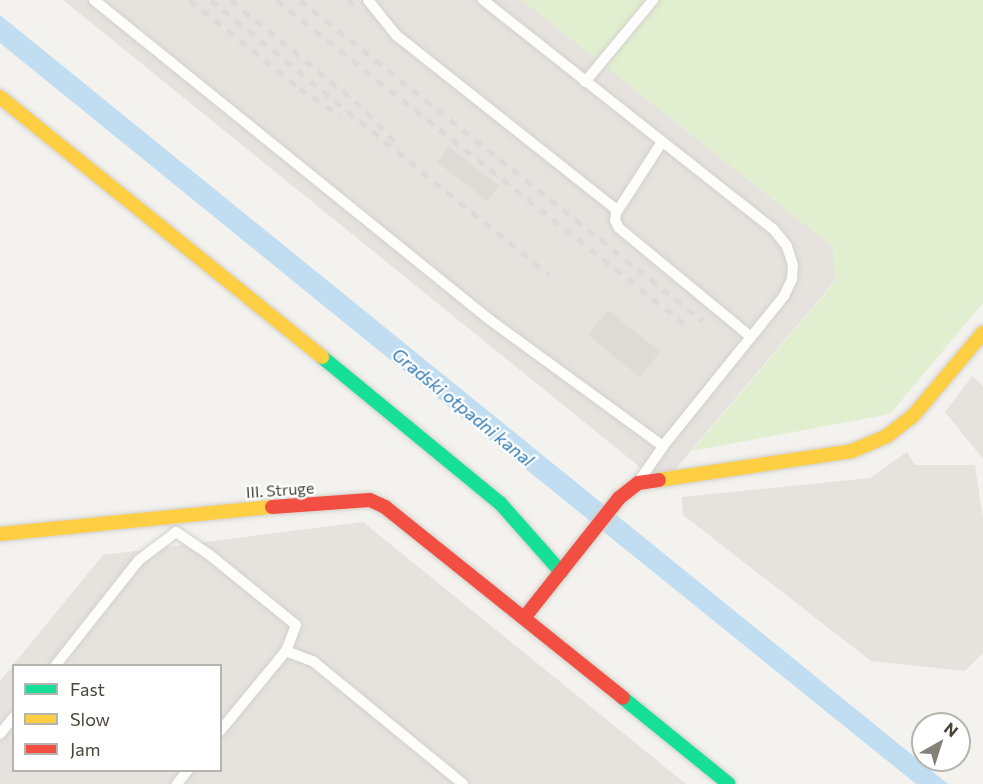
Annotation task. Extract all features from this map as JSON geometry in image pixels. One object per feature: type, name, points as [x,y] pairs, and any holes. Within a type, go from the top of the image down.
[{"type":"street","points":[[0,98],[434,447],[500,503],[561,572]]},
{"type":"street","points":[[524,618],[619,498],[638,483],[852,451],[887,436],[913,416],[983,333]]},
{"type":"street","name":"III. Struge","points":[[0,534],[238,509],[370,500],[385,507],[729,784]]},
{"type":"lane","points":[[94,0],[490,320],[663,446]]},
{"type":"lane","points":[[368,0],[396,35],[617,210]]},
{"type":"lane","points":[[483,0],[773,229],[787,246],[793,265],[792,279],[784,296],[647,465],[638,483]]},
{"type":"lane","points":[[585,82],[653,0]]},
{"type":"lane","points":[[662,142],[617,210],[615,220],[619,228],[751,337]]},
{"type":"lane","points":[[57,664],[139,560],[176,532],[211,556],[296,625],[285,651],[222,729]]},
{"type":"lane","points":[[285,651],[314,662],[463,784]]},
{"type":"lane","points":[[0,734],[12,719]]},
{"type":"lane","points":[[177,784],[187,772]]},
{"type":"shaded area","points":[[63,0],[522,0],[833,247],[835,281],[662,485]]},
{"type":"shaded area","points":[[972,376],[983,386],[983,459],[945,412]]},
{"type":"shaded area","points":[[907,452],[915,465],[975,465],[983,519],[983,653],[965,671],[871,661],[683,515],[682,497],[870,478]]},
{"type":"shaded area","points":[[363,522],[686,784],[0,784],[0,681],[12,666],[12,772],[222,772],[222,664],[14,664],[103,555]]},
{"type":"green space","points":[[522,0],[983,0],[983,303],[890,414],[692,451],[835,282],[833,247]]},
{"type":"water","name":"Gradski otpadni kanal","points":[[0,15],[911,754],[911,772],[933,772],[948,784],[916,784],[0,43]]},
{"type":"building","points":[[449,147],[499,186],[487,201],[437,162]]},
{"type":"building","points":[[608,310],[660,352],[640,377],[588,335]]},
{"type":"railway","points":[[190,0],[299,88],[340,115]]},
{"type":"railway","points":[[211,0],[549,275]]},
{"type":"railway","points":[[231,0],[355,101],[399,145]]},
{"type":"railway","points":[[277,0],[691,329]]},
{"type":"railway","points":[[300,0],[703,321]]},
{"type":"railway","points":[[348,0],[354,4]]},
{"type":"traffic: fast","points":[[322,357],[500,503],[561,572]]},
{"type":"traffic: fast","points":[[623,698],[729,784]]},
{"type":"traffic: slow","points":[[0,97],[322,357]]},
{"type":"traffic: slow","points":[[659,480],[852,451],[887,436],[913,416],[983,333]]},
{"type":"traffic: slow","points":[[0,534],[272,507]]},
{"type":"traffic: jam","points":[[524,618],[619,498],[638,483],[659,480]]},
{"type":"traffic: jam","points":[[272,507],[370,500],[385,507],[623,698]]}]
